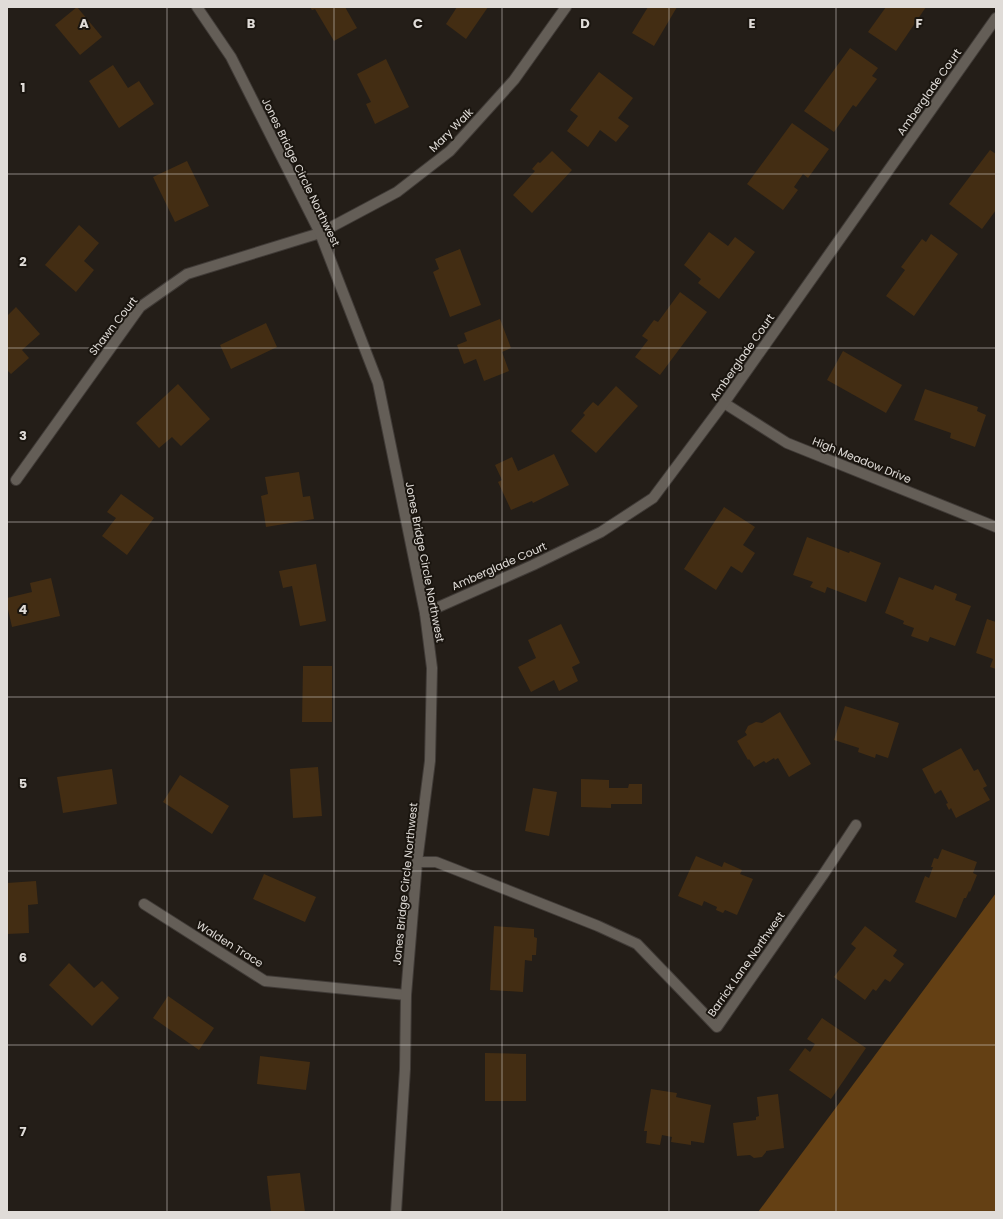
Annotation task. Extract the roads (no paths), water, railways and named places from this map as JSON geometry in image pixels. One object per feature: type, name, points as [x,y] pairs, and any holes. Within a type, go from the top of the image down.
[{"type":"street","name":"Jones Bridge Circle Northwest","points":[[197,7],[231,57],[320,233],[378,383],[425,613],[432,668],[430,761],[418,862],[406,995],[405,1069],[396,1212]]},
{"type":"street","name":"Mary Walk","points":[[320,233],[397,192],[450,151],[514,80],[566,7]]},
{"type":"street","name":"Amberglade Court","points":[[425,613],[533,565],[601,532],[653,498],[724,403],[996,18]]},
{"type":"street","name":"Shawn Court","points":[[16,480],[140,307],[187,274],[320,233]]},
{"type":"street","name":"High Meadow Drive","points":[[724,403],[787,443],[996,527]]},
{"type":"street","name":"Barrick Lane Northwest","points":[[418,862],[436,862],[454,868],[598,926],[637,944],[717,1027],[819,881],[856,825]]},
{"type":"street","name":"Walden Trace","points":[[144,904],[265,980],[406,995]]}]
